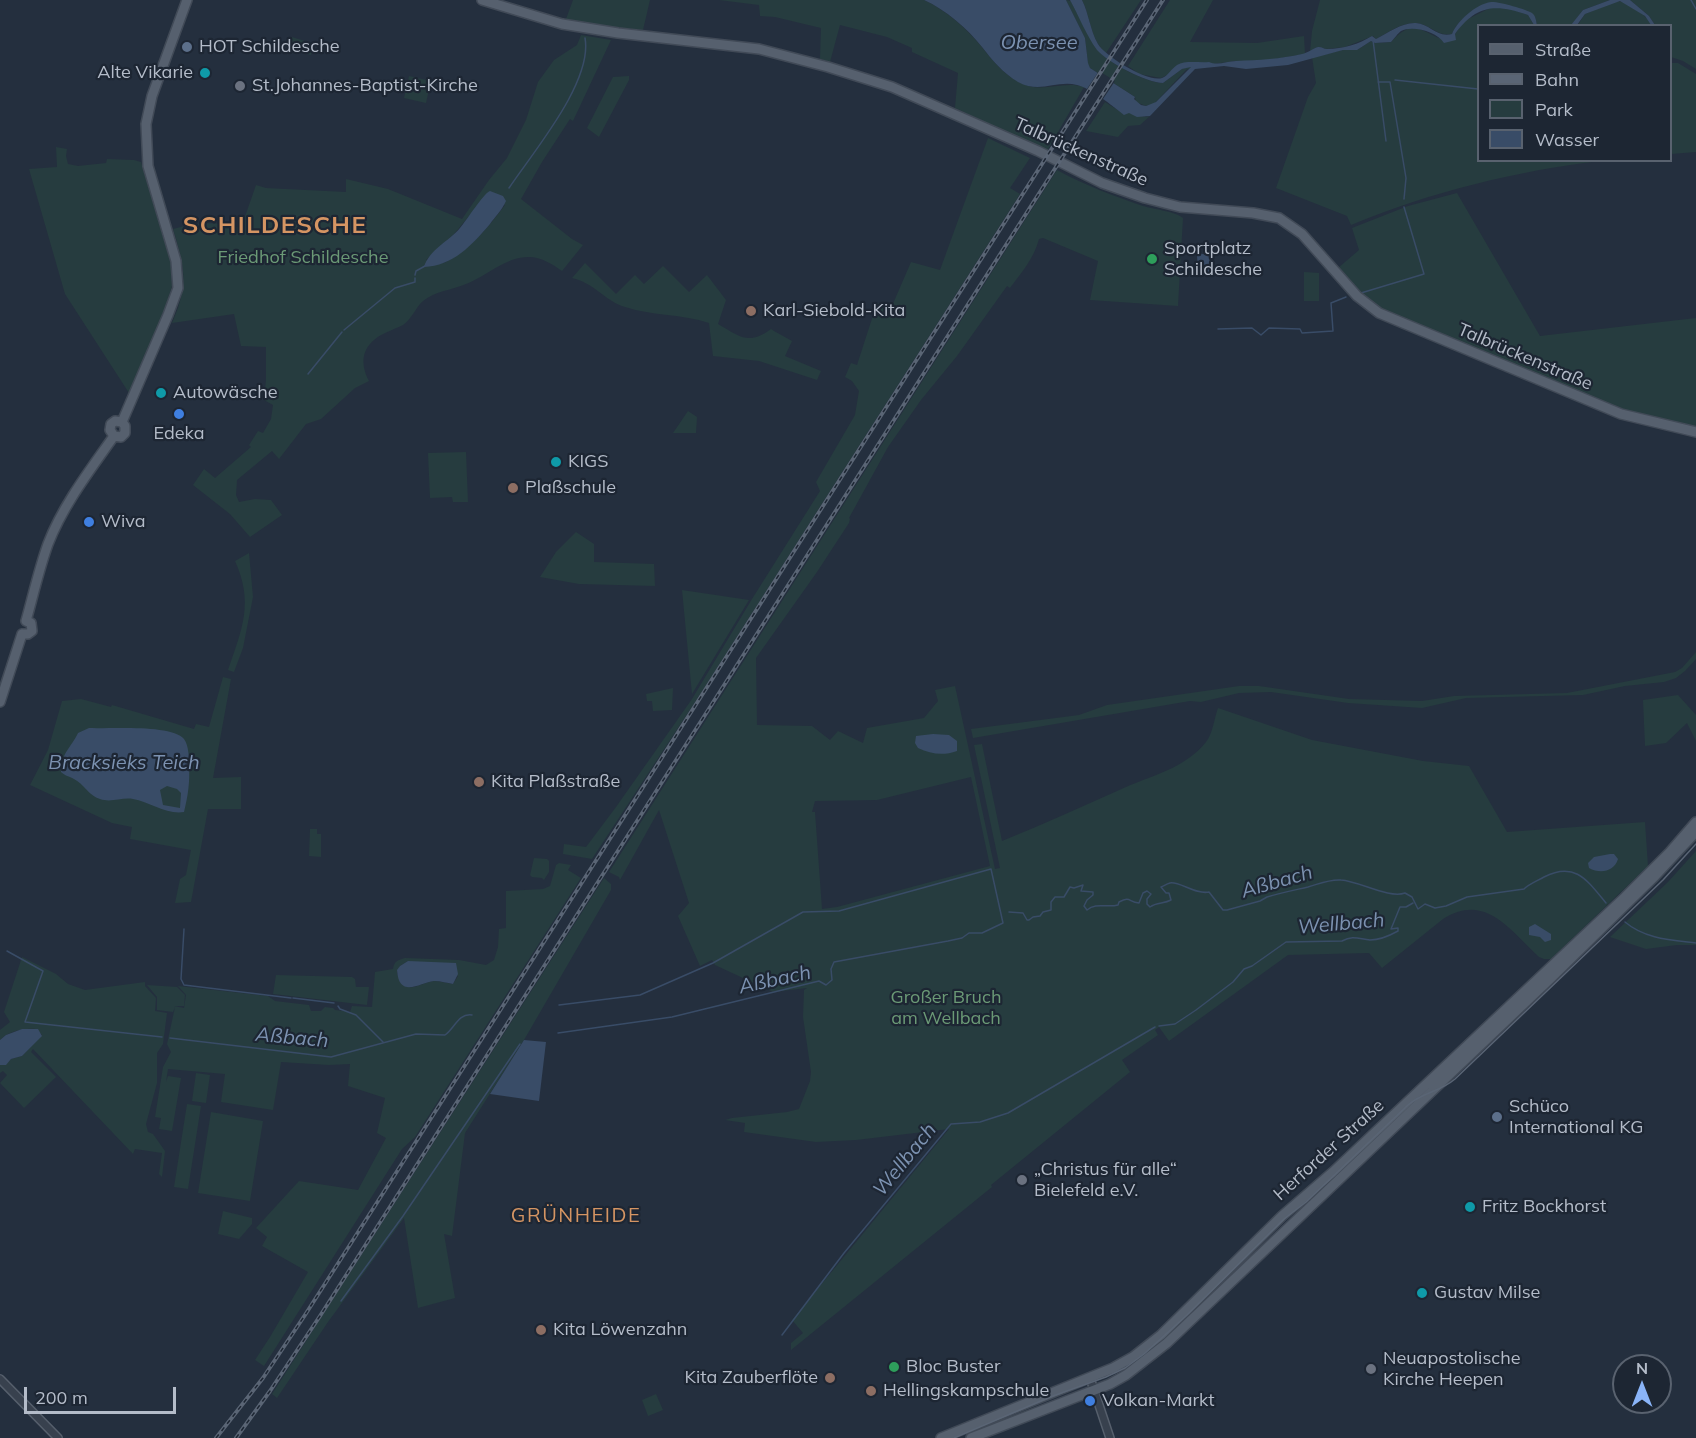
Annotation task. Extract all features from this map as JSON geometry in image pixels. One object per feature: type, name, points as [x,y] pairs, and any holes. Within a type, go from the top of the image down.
[{"type":"main road","points":[[0,702],[22,634],[18,626],[21,622],[26,621],[53,532],[69,502],[114,436],[110,430],[111,424],[115,421],[122,422],[178,288],[176,261],[148,166],[146,135],[148,109],[186,0]]},
{"type":"main road","name":"Talbrückenstraße","points":[[482,0],[562,24],[618,33],[759,49],[828,67],[892,87],[1038,151],[1086,176],[1129,193],[1179,207],[1253,213],[1278,218],[1302,234],[1357,296],[1379,313],[1621,414],[1696,432]]},
{"type":"main road","name":"Herforder Straße","points":[[941,1438],[1123,1363],[1161,1335],[1282,1216],[1313,1190],[1618,904],[1696,822]]},
{"type":"main road","name":"Herforder Straße","points":[[971,1438],[1095,1390],[1126,1375],[1160,1349],[1550,979],[1655,876],[1696,832]]},
{"type":"main road","points":[[1282,1216],[1288,1228]]},
{"type":"street","points":[[1090,1377],[1110,1438]]},
{"type":"street","points":[[0,1379],[58,1438]]},
{"type":"green space","points":[[573,0],[650,0],[643,30],[602,26],[566,19]]},
{"type":"green space","points":[[719,0],[924,0],[948,14],[962,26],[999,67],[1015,80],[1036,87],[1076,85],[1084,87],[1047,151],[955,108],[958,73],[912,52],[912,48],[887,37],[840,25],[830,62],[820,59],[821,28],[775,17],[760,16],[759,5]]},
{"type":"green space","points":[[1066,0],[1071,1],[1100,51],[1120,67],[1148,80],[1163,83],[1182,69],[1191,66],[1191,68],[1186,70],[1154,104],[1146,106],[1136,102],[1135,97],[1090,68],[1085,38]]},
{"type":"green space","points":[[1082,0],[1141,0],[1106,53],[1094,35]]},
{"type":"green space","points":[[1170,0],[1213,0],[1190,42],[1257,43],[1304,36],[1305,54],[1264,61],[1213,64],[1193,62],[1161,78],[1139,74],[1128,66]]},
{"type":"green space","points":[[1320,0],[1610,0],[1583,10],[1572,24],[1537,24],[1535,17],[1492,2],[1464,18],[1452,34],[1442,34],[1421,24],[1411,23],[1395,28],[1376,39],[1373,36],[1345,47],[1326,49],[1319,47],[1310,52],[1312,31]]},
{"type":"green space","points":[[1630,0],[1696,0],[1696,69],[1672,57],[1672,24],[1654,24],[1649,16]]},
{"type":"green space","points":[[1616,1],[1626,3],[1636,9],[1650,24],[1578,24],[1585,14]]},
{"type":"green space","points":[[1492,7],[1508,8],[1528,15],[1533,24],[1477,24],[1477,162],[1592,162],[1474,184],[1411,202],[1351,225],[1347,216],[1276,188],[1308,97],[1316,83],[1312,57],[1343,50],[1357,50],[1371,41],[1391,42],[1404,30],[1410,28],[1421,29],[1441,39],[1455,34],[1464,21]]},
{"type":"green space","points":[[581,35],[611,40],[573,121],[570,119],[521,199],[583,245],[562,271],[538,258],[520,258],[504,263],[474,281],[433,295],[420,304],[403,325],[382,334],[373,341],[366,350],[363,362],[369,381],[355,388],[321,419],[306,424],[279,459],[272,451],[237,480],[236,495],[239,502],[255,499],[271,500],[282,515],[250,537],[230,514],[193,485],[204,469],[215,478],[251,447],[249,445],[258,431],[263,433],[271,419],[273,405],[264,400],[266,347],[241,346],[234,314],[172,323],[183,287],[182,266],[173,229],[207,223],[241,228],[256,185],[266,188],[346,192],[346,179],[388,189],[462,219],[507,158],[526,120],[538,82],[554,60],[577,45]],"holes":[[[480,203],[505,205],[478,238],[462,251],[444,263],[426,260],[454,234]]]},
{"type":"green space","points":[[292,37],[314,44],[311,55],[290,49]]},
{"type":"green space","points":[[1672,63],[1678,63],[1696,74],[1696,152],[1672,154]]},
{"type":"green space","points":[[409,76],[431,81],[426,103],[404,98]]},
{"type":"green space","points":[[629,76],[599,137],[587,128],[613,77]]},
{"type":"green space","points":[[1105,102],[1124,114],[1126,112],[1150,116],[1140,125],[1128,126],[1118,137],[1086,131]]},
{"type":"green space","points":[[988,138],[1030,158],[1010,188],[1020,194],[592,859],[563,854],[564,844],[586,847],[616,807],[692,699],[820,491],[816,482],[855,415],[859,391],[852,381],[845,377],[851,363],[857,365],[877,303],[892,306],[911,262],[940,270]]},
{"type":"green space","name":"Friedhof Schildesche","points":[[56,147],[67,149],[68,164],[78,166],[106,163],[107,159],[141,162],[171,264],[172,286],[164,312],[129,393],[65,294],[29,169],[57,167]]},
{"type":"green space","name":"Großer Bruch am Wellbach","points":[[1057,170],[1110,194],[1183,218],[1178,306],[1090,300],[1098,261],[1043,238],[1039,239],[1034,252],[1010,288],[1007,286],[888,447],[849,518],[849,523],[756,658],[757,725],[812,726],[830,740],[838,731],[863,743],[867,728],[924,718],[938,701],[935,690],[955,686],[995,869],[1000,868],[974,745],[982,744],[1002,841],[1158,774],[1189,758],[1206,742],[1218,708],[1312,740],[1423,761],[1469,766],[1507,832],[1645,822],[1648,866],[1551,959],[1539,957],[1496,918],[1484,912],[1472,910],[1458,912],[1443,919],[1382,968],[1369,953],[1288,955],[1169,1041],[1159,1027],[1155,1030],[1158,1035],[1122,1060],[1130,1072],[791,1350],[791,1343],[803,1333],[792,1320],[949,1129],[856,1140],[816,1142],[744,1132],[745,1123],[725,1120],[799,1109],[810,1081],[811,1072],[803,1017],[804,990],[807,988],[773,992],[715,965],[712,960],[700,966],[678,916],[689,903],[659,810],[620,880],[619,877],[609,872]],"holes":[[[971,777],[990,866],[822,909],[815,812],[812,812],[815,801],[877,800]]]},
{"type":"green space","points":[[1457,193],[1540,336],[1696,318],[1696,428],[1620,409],[1379,309],[1369,302],[1338,268],[1359,250],[1352,228],[1408,206]]},
{"type":"green space","points":[[585,263],[616,294],[635,275],[644,284],[663,266],[689,292],[707,275],[726,300],[718,324],[738,335],[750,338],[771,329],[792,341],[785,356],[821,371],[817,380],[759,361],[713,356],[709,323],[636,310],[618,304],[586,283],[572,278]]},
{"type":"green space","points":[[1304,272],[1319,273],[1319,301],[1304,301]]},
{"type":"green space","points":[[688,411],[697,417],[696,433],[673,433]]},
{"type":"green space","points":[[466,452],[468,502],[453,502],[452,497],[430,498],[428,453]]},
{"type":"green space","points":[[576,532],[594,544],[594,562],[654,564],[655,586],[579,584],[540,577],[556,552]]},
{"type":"green space","points":[[249,553],[253,597],[243,648],[234,672],[228,670],[238,642],[245,603],[241,576],[235,561]]},
{"type":"green space","points":[[682,590],[749,600],[692,694]]},
{"type":"green space","points":[[1696,652],[1696,659],[1676,678],[1583,695],[1466,698],[1422,708],[1348,703],[1271,692],[1239,693],[1201,702],[1190,701],[973,738],[971,729],[1079,715],[1107,705],[1239,686],[1259,686],[1349,699],[1422,701],[1454,696],[1567,693],[1675,672],[1682,668]]},
{"type":"green space","points":[[223,677],[231,679],[213,778],[241,777],[241,809],[208,809],[191,902],[175,903],[180,879],[186,875],[191,850],[130,839],[132,827],[112,823],[30,785],[48,750],[62,701],[81,699],[111,707],[112,705],[194,729],[196,724],[209,727]]},
{"type":"green space","points":[[673,688],[672,710],[653,711],[652,701],[647,701],[646,694]]},
{"type":"green space","points":[[1678,695],[1696,715],[1696,741],[1687,723],[1666,743],[1645,746],[1643,700]]},
{"type":"green space","points":[[310,829],[317,829],[317,834],[321,834],[321,857],[309,856]]},
{"type":"green space","points":[[1696,851],[1696,945],[1646,949],[1610,937],[1668,882]]},
{"type":"green space","points":[[534,858],[549,861],[549,872],[544,880],[530,875]]},
{"type":"green space","points":[[559,863],[571,865],[568,870],[581,878],[415,1137],[402,1149],[264,1366],[255,1360],[308,1272],[262,1246],[267,1237],[256,1228],[299,1181],[358,1190],[386,1138],[377,1133],[385,1098],[348,1086],[350,1064],[281,1062],[273,1110],[221,1102],[225,1074],[168,1069],[166,1082],[168,1076],[181,1078],[172,1131],[159,1129],[161,1118],[155,1117],[163,1067],[171,1052],[167,1044],[175,1007],[173,1012],[157,1010],[157,997],[147,985],[177,987],[185,995],[184,1006],[174,1006],[184,1008],[186,995],[178,986],[268,996],[275,1001],[309,1005],[311,1011],[321,1011],[325,1007],[350,1012],[352,1006],[372,1007],[375,972],[393,969],[395,963],[400,959],[459,960],[486,965],[494,960],[498,947],[499,929],[506,928],[506,891],[543,889],[550,886],[556,865]],"holes":[[[408,961],[458,976],[453,984],[434,981],[408,987],[404,985],[397,973],[400,966]]]},
{"type":"green space","points":[[604,878],[611,884],[611,890],[524,1040],[465,1133],[452,1236],[444,1234],[455,1298],[418,1308],[404,1218],[328,1322],[277,1398],[272,1394]]},
{"type":"green space","points":[[22,957],[56,974],[68,984],[85,990],[145,982],[145,986],[156,998],[155,1011],[167,1013],[163,1044],[157,1053],[157,1083],[146,1124],[148,1132],[153,1134],[165,1151],[162,1177],[159,1174],[162,1153],[135,1149],[133,1154],[33,1049],[31,1052],[56,1077],[24,1108],[0,1083],[7,1075],[3,1071],[0,1073],[0,1065],[5,1065],[11,1059],[22,1056],[42,1035],[36,1029],[26,1029],[12,1032],[0,1040],[0,1030],[10,1022],[4,1012]]},
{"type":"green space","points":[[276,975],[352,977],[355,979],[356,987],[369,987],[367,1005],[273,994]]},
{"type":"green space","points":[[196,1073],[210,1075],[206,1103],[192,1101]]},
{"type":"green space","points":[[187,1104],[201,1106],[188,1189],[174,1187]]},
{"type":"green space","points":[[211,1112],[263,1121],[250,1201],[198,1193]]},
{"type":"green space","points":[[223,1211],[252,1218],[252,1224],[239,1239],[218,1234]]},
{"type":"green space","points":[[656,1394],[663,1410],[648,1416],[642,1400]]},
{"type":"water","name":"Obersee","points":[[924,0],[1066,0],[1085,38],[1090,68],[1135,97],[1134,99],[1141,105],[1146,106],[1156,102],[1191,67],[1182,69],[1163,83],[1147,80],[1118,66],[1097,50],[1070,0],[1082,0],[1095,39],[1102,49],[1137,73],[1156,78],[1164,77],[1177,65],[1184,63],[1269,59],[1302,54],[1318,47],[1339,48],[1356,44],[1372,36],[1376,39],[1395,28],[1411,23],[1421,24],[1438,33],[1452,34],[1468,14],[1479,6],[1491,2],[1529,11],[1537,24],[1533,24],[1528,15],[1517,11],[1488,9],[1479,12],[1463,24],[1455,34],[1456,40],[1444,43],[1430,33],[1418,29],[1406,29],[1391,42],[1371,41],[1357,50],[1343,50],[1288,65],[1246,69],[1224,66],[1195,69],[1150,116],[1137,117],[1129,113],[1124,115],[1095,93],[1077,85],[1034,87],[1018,82],[998,66],[963,26]]},
{"type":"water","points":[[1610,0],[1630,0],[1649,16],[1654,24],[1650,24],[1645,16],[1620,1],[1585,14],[1578,24],[1572,24],[1583,10]]},
{"type":"water","points":[[490,191],[503,196],[506,201],[490,224],[461,253],[444,263],[424,267],[430,256],[456,233]]},
{"type":"water","points":[[1198,253],[1212,256],[1208,266],[1219,267],[1221,269],[1219,273],[1208,275],[1206,271],[1198,270]]},
{"type":"water","name":"Bracksieks Teich","points":[[89,728],[139,728],[167,731],[184,739],[187,745],[189,772],[184,812],[171,812],[133,799],[100,799],[78,781],[61,772],[63,760],[78,733]],"holes":[[[167,786],[181,793],[180,808],[163,805],[160,790]]]},
{"type":"water","points":[[949,735],[957,741],[957,751],[937,754],[918,748],[915,743],[916,736]]},
{"type":"water","points":[[1614,854],[1618,859],[1610,869],[1602,871],[1589,868],[1588,863],[1594,857]]},
{"type":"water","points":[[1535,924],[1551,934],[1551,940],[1545,942],[1540,937],[1529,935],[1529,927]]},
{"type":"water","points":[[408,961],[456,963],[458,974],[453,984],[434,981],[406,987],[402,985],[397,970]]},
{"type":"water","points":[[22,1029],[38,1029],[42,1036],[22,1056],[11,1059],[6,1065],[0,1065],[0,1040]]},
{"type":"water","points":[[524,1040],[546,1042],[539,1101],[490,1094]]},
{"type":"pier","points":[[1099,71],[1115,81],[1101,102],[1085,92]]},
{"type":"waterway","points":[[1691,0],[1696,9]]},
{"type":"waterway","points":[[509,188],[546,136],[571,95],[585,56],[585,38]]},
{"type":"waterway","points":[[1373,40],[1386,141]]},
{"type":"waterway","points":[[1395,80],[1477,89]]},
{"type":"waterway","points":[[1378,82],[1390,82],[1406,178],[1404,199]]},
{"type":"waterway","points":[[1361,293],[1424,274],[1404,207]]},
{"type":"waterway","points":[[415,275],[416,271],[425,266]]},
{"type":"waterway","points":[[344,330],[395,288],[415,282],[415,278]]},
{"type":"waterway","points":[[1218,329],[1252,328],[1261,335],[1269,328],[1300,329],[1302,333],[1333,331],[1331,303],[1346,297]]},
{"type":"waterway","points":[[308,374],[342,332]]},
{"type":"waterway","points":[[558,1033],[672,1017],[819,981],[826,985],[832,980],[831,969],[834,962],[962,938],[969,933],[982,933],[1003,923],[991,869],[839,911],[803,912],[713,963],[640,995],[559,1005]]},
{"type":"waterway","name":"Aßbach","points":[[1009,912],[1023,913],[1027,920],[1040,916],[1043,912],[1051,910],[1051,902],[1055,897],[1064,897],[1070,887],[1083,885],[1081,891],[1093,892],[1084,906],[1087,910],[1094,906],[1118,905],[1126,899],[1139,903],[1143,893],[1147,891],[1151,894],[1147,899],[1150,907],[1166,902],[1171,900],[1169,893],[1161,887],[1169,883],[1199,892],[1209,892],[1223,910],[1227,910],[1267,897],[1337,880],[1391,894],[1405,893],[1412,897],[1418,909],[1425,904],[1435,908],[1467,897],[1524,889],[1544,877],[1564,871],[1580,875],[1606,903]]},
{"type":"waterway","name":"Wellbach","points":[[1159,1026],[1175,1024],[1233,982],[1244,969],[1252,966],[1286,942],[1342,941],[1353,938],[1370,940],[1388,936],[1398,931],[1398,928],[1391,929],[1400,907],[1413,903]]},
{"type":"waterway","name":"Wellbach","points":[[1625,922],[1650,935],[1668,940],[1696,943]]},
{"type":"waterway","points":[[184,929],[181,979],[184,985],[291,998]]},
{"type":"waterway","name":"Aßbach","points":[[7,951],[43,971],[25,1022],[162,1037]]},
{"type":"waterway","points":[[293,998],[334,1003]]},
{"type":"waterway","points":[[338,1006],[356,1015],[383,1042]]},
{"type":"waterway","name":"Aßbach","points":[[170,1038],[331,1057],[416,1034],[445,1035],[463,1016],[472,1015]]},
{"type":"waterway","name":"Wellbach","points":[[782,1335],[844,1253],[951,1124],[980,1122],[1008,1113],[1155,1027]]},
{"type":"waterway","points":[[341,1301],[403,1216],[520,1044]]},
{"type":"tram line","points":[[954,1438],[1050,1397],[1106,1377],[1125,1368],[1144,1354],[1284,1219],[1306,1202],[1408,1105],[1455,1079],[1663,880],[1696,844]]},
{"type":"railway","points":[[216,1438],[263,1378],[305,1315],[1147,0]]},
{"type":"railway","points":[[236,1438],[320,1316],[1163,0]]},
{"type":"place","name":"HOT Schildesche","points":[[187,47]]},
{"type":"place","name":"Alte Vikarie","points":[[205,73]]},
{"type":"place","name":"St.Johannes-Baptist-Kirche","points":[[240,86]]},
{"type":"place","name":"Sportplatz Schildesche","points":[[1152,259]]},
{"type":"place","name":"Karl-Siebold-Kita","points":[[751,311]]},
{"type":"place","name":"Autowäsche","points":[[161,393]]},
{"type":"place","name":"Edeka","points":[[179,414]]},
{"type":"place","name":"KIGS","points":[[556,462]]},
{"type":"place","name":"Plaßschule","points":[[513,488]]},
{"type":"place","name":"Wiva","points":[[89,522]]},
{"type":"place","name":"Kita Plaßstraße","points":[[479,782]]},
{"type":"place","name":"Schüco International KG","points":[[1497,1117]]},
{"type":"place","name":"„Christus für alle“ Bielefeld e.V.","points":[[1022,1180]]},
{"type":"place","name":"Fritz Bockhorst","points":[[1470,1207]]},
{"type":"place","name":"Gustav Milse","points":[[1422,1293]]},
{"type":"place","name":"Kita Löwenzahn","points":[[541,1330]]},
{"type":"place","name":"Bloc Buster","points":[[894,1367]]},
{"type":"place","name":"Neuapostolische Kirche Heepen","points":[[1371,1369]]},
{"type":"place","name":"Kita Zauberflöte","points":[[830,1378]]},
{"type":"place","name":"Hellingskampschule","points":[[871,1391]]},
{"type":"place","name":"Volkan-Markt","points":[[1090,1401]]},
{"type":"district","name":"SCHILDESCHE","points":[[275,226]]},
{"type":"district","name":"GRÜNHEIDE","points":[[576,1216]]}]
